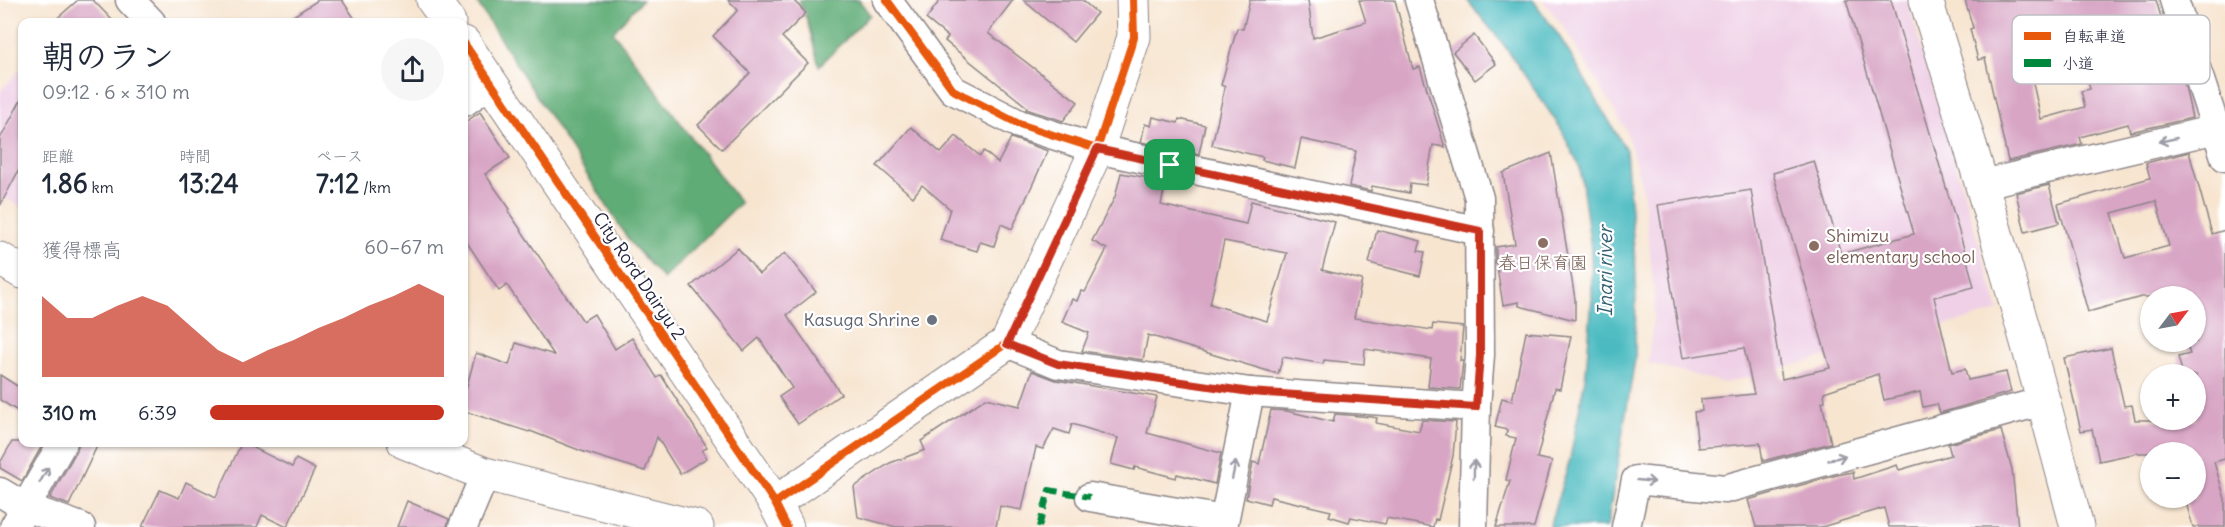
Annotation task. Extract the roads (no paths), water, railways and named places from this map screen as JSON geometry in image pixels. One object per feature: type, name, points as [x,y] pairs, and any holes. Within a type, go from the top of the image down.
[{"type":"main road","points":[[434,0],[446,18]]},
{"type":"main road","points":[[781,515],[1007,344],[1097,149],[1134,37],[1133,0]]},
{"type":"main road","points":[[1926,0],[1983,184],[2044,398],[2077,527]]},
{"type":"main road","name":"City Rord Dairyu 2","points":[[468,49],[781,515]]},
{"type":"main road","points":[[0,259],[18,270]]},
{"type":"main road","points":[[417,447],[485,474],[697,527]]},
{"type":"street","points":[[130,0],[147,18]]},
{"type":"street","points":[[887,0],[953,90],[1019,123],[1097,149],[1480,231]]},
{"type":"street","points":[[1419,0],[1479,198],[1480,355],[1476,407],[1473,527]]},
{"type":"street","points":[[2174,0],[2180,15]]},
{"type":"street","points":[[468,99],[491,83]]},
{"type":"street","points":[[2205,84],[2221,128],[2225,157]]},
{"type":"street","points":[[1983,184],[2221,128]]},
{"type":"street","points":[[1007,344],[1058,364],[1250,392],[1476,407]]},
{"type":"street","points":[[1090,497],[1223,523],[1250,392]]},
{"type":"street","points":[[1626,527],[1636,480],[1725,489],[2029,405],[2044,398]]},
{"type":"street","points":[[20,517],[60,447]]},
{"type":"street","points":[[463,527],[485,474]]},
{"type":"street","points":[[0,492],[20,517],[81,527]]},
{"type":"water","name":"Inari river","points":[[1467,0],[1533,0],[1561,39],[1626,150],[1636,275],[1635,359],[1607,527],[1549,527],[1570,459],[1586,373],[1592,298],[1591,248],[1580,168],[1560,127],[1504,45]]},
{"type":"place","name":"春日保育園","points":[[1543,243]]},
{"type":"place","name":"Shimizu elementary school","points":[[1814,246]]},
{"type":"place","name":"Kasuga Shrine","points":[[932,320]]}]
